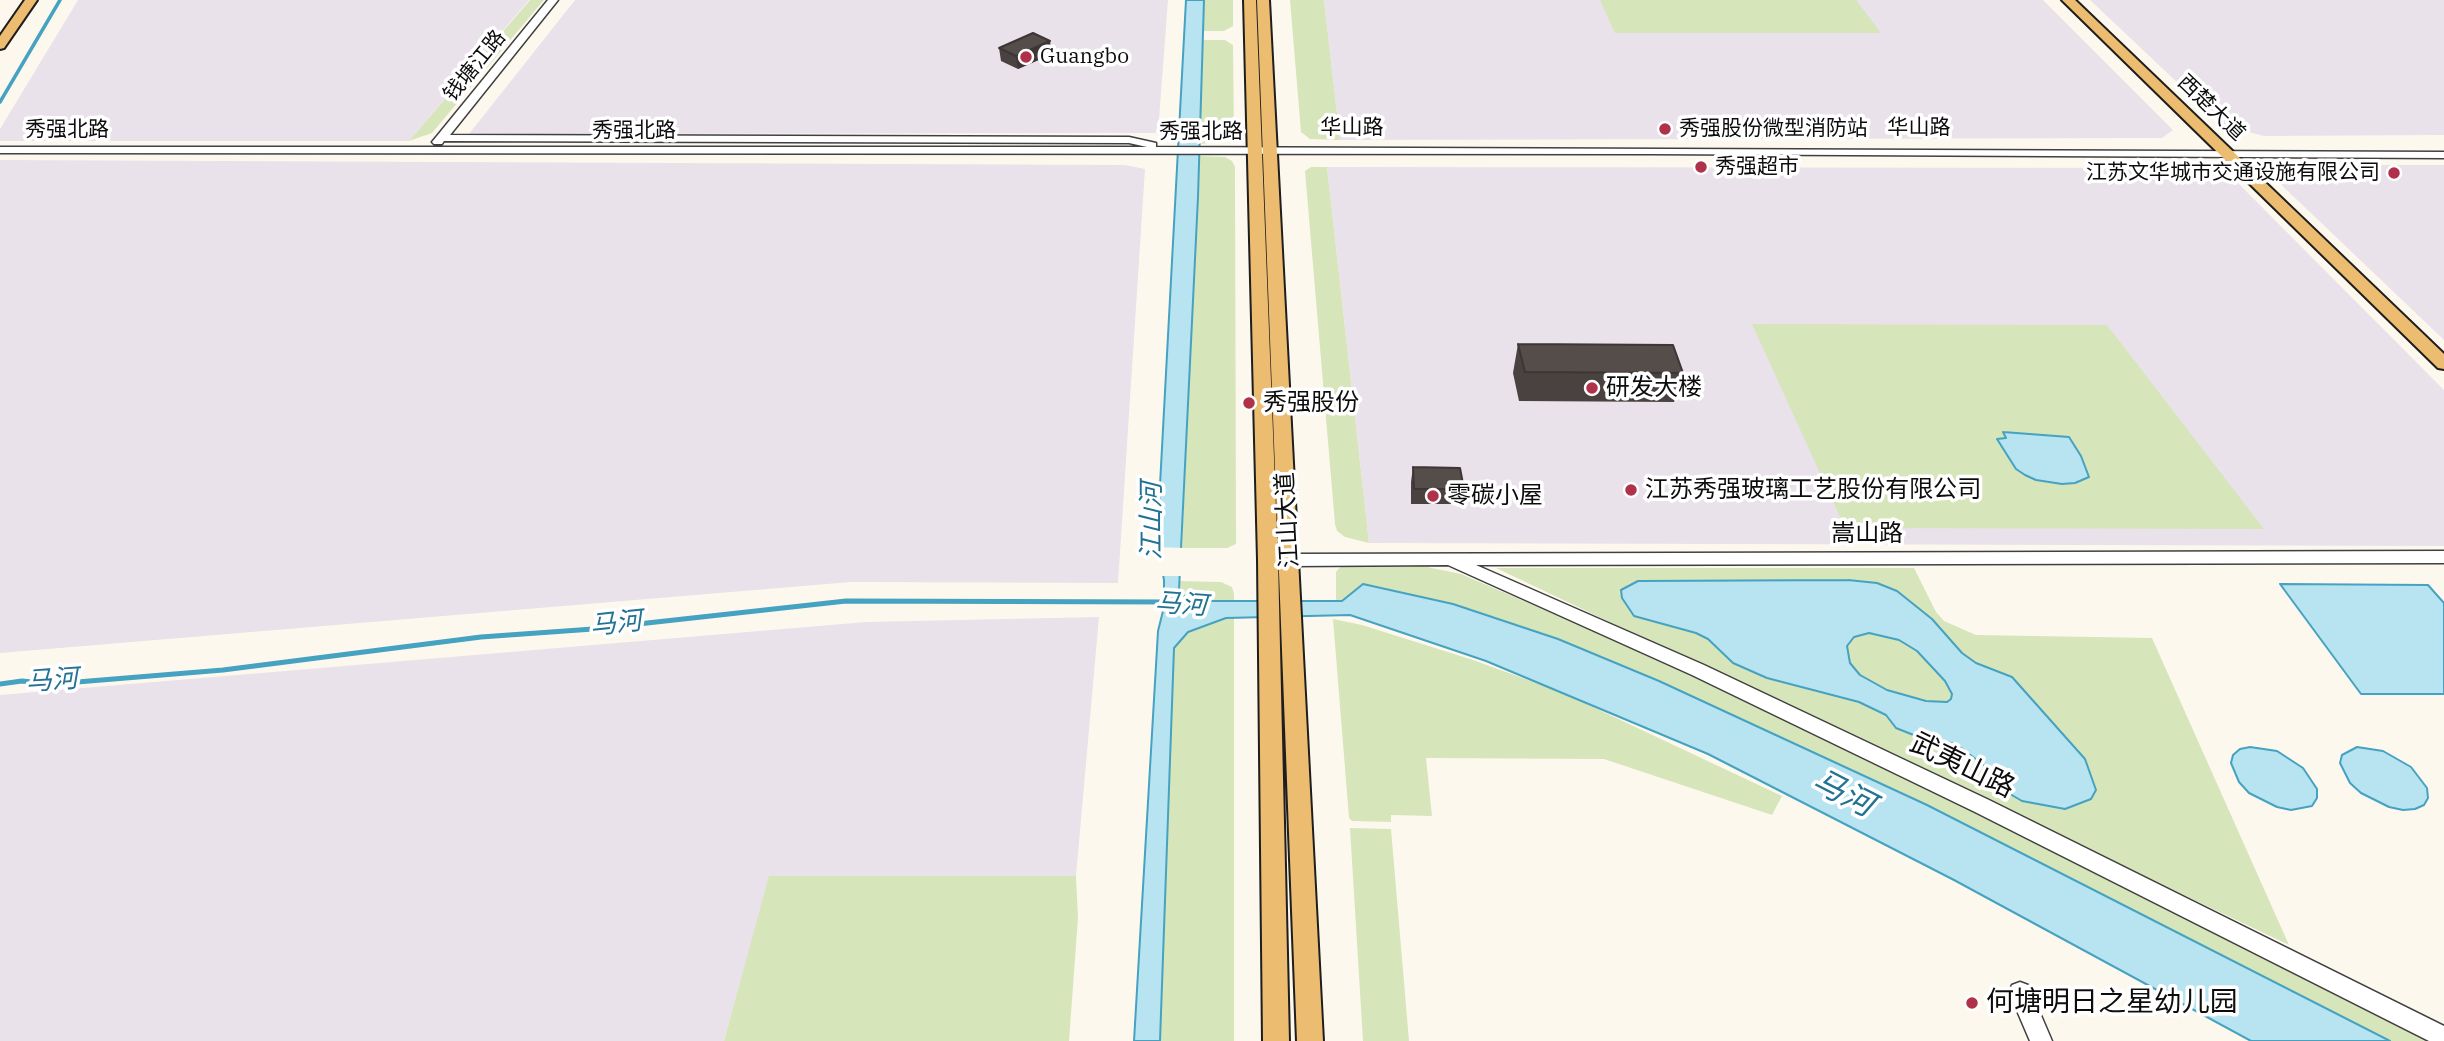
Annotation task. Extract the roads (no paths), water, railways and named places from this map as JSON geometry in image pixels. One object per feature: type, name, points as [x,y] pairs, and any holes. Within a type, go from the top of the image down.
[{"type":"main road","points":[[0,27],[19,0]]},
{"type":"main road","points":[[0,45],[31,0]]},
{"type":"main road","name":"江山大道","points":[[1250,0],[1290,560],[1310,1041]]},
{"type":"main road","name":"江山大道","points":[[1263,0],[1261,150],[1276,1041]]},
{"type":"main road","name":"西楚大道","points":[[2068,0],[2444,364]]},
{"type":"street","name":"钱塘江路","points":[[433,147],[553,0]]},
{"type":"street","points":[[433,147],[1129,140],[1164,149]]},
{"type":"street","name":"秀强北路","points":[[0,148],[433,147]]},
{"type":"street","name":"秀强北路","points":[[0,148],[21,149],[31,155],[433,147]]},
{"type":"street","points":[[433,147],[1128,158],[1164,149]]},
{"type":"street","name":"秀强北路","points":[[1164,149],[1261,150]]},
{"type":"street","name":"华山路","points":[[2226,152],[2444,149]]},
{"type":"street","name":"华山路","points":[[1261,150],[2444,155]]},
{"type":"street","name":"嵩山路","points":[[1290,560],[2444,557]]},
{"type":"street","name":"武夷山路","points":[[1450,560],[1698,670],[1982,806],[2444,1037]]},
{"type":"street","points":[[2020,992],[2041,1041]]},
{"type":"water","points":[[1186,0],[1204,0],[1198,197],[1179,590],[1188,601],[1342,601],[1363,584],[1453,604],[1558,639],[1659,681],[1927,805],[2390,1041],[2251,1041],[1954,880],[1708,754],[1486,661],[1350,615],[1226,618],[1188,632],[1174,648],[1160,1041],[1134,1041],[1158,631],[1164,607],[1164,580],[1157,541]]},
{"type":"water","points":[[2003,432],[2069,437],[2081,456],[2089,477],[2075,483],[2062,484],[2036,480],[2025,475],[2016,469],[1997,439],[2006,438]]},
{"type":"water","points":[[1848,580],[1877,583],[1897,591],[1932,619],[1962,653],[1976,663],[2012,677],[2085,759],[2096,790],[2091,799],[2065,809],[2022,801],[2005,791],[1986,767],[1956,744],[1916,736],[1896,728],[1886,715],[1859,702],[1767,678],[1733,663],[1708,639],[1696,633],[1634,616],[1622,598],[1621,590],[1638,581]],"holes":[[[1869,633],[1899,640],[1917,651],[1945,681],[1952,694],[1951,699],[1947,702],[1926,701],[1887,690],[1860,675],[1850,663],[1847,646],[1854,637]]]},
{"type":"water","points":[[2280,584],[2428,585],[2444,603],[2444,694],[2361,694]]},
{"type":"water","points":[[2250,747],[2277,751],[2303,768],[2317,789],[2317,798],[2312,806],[2291,810],[2277,807],[2249,793],[2239,782],[2231,763],[2233,755],[2240,749]]},
{"type":"water","points":[[2357,747],[2383,751],[2411,767],[2427,788],[2428,798],[2424,805],[2403,810],[2389,807],[2361,793],[2350,783],[2340,763],[2342,755]]},
{"type":"waterway","points":[[0,102],[60,0]]},
{"type":"waterway","name":"马河","points":[[0,684],[22,681],[53,684],[223,670],[481,637],[593,629],[846,601],[1170,602]]},
{"type":"place","name":"Guangbo","points":[[1026,57]]},
{"type":"place","name":"秀强股份微型消防站","points":[[1665,129]]},
{"type":"place","name":"秀强超市","points":[[1701,167]]},
{"type":"place","name":"江苏文华城市交通设施有限公司","points":[[2394,173]]},
{"type":"place","name":"研发大楼","points":[[1592,388]]},
{"type":"place","name":"秀强股份","points":[[1249,403]]},
{"type":"place","name":"江苏秀强玻璃工艺股份有限公司","points":[[1631,490]]},
{"type":"place","name":"零碳小屋","points":[[1433,496]]},
{"type":"place","name":"何塘明日之星幼儿园","points":[[1972,1003]]},
{"type":"water label","name":"江山河","points":[[1152,521]]}]
